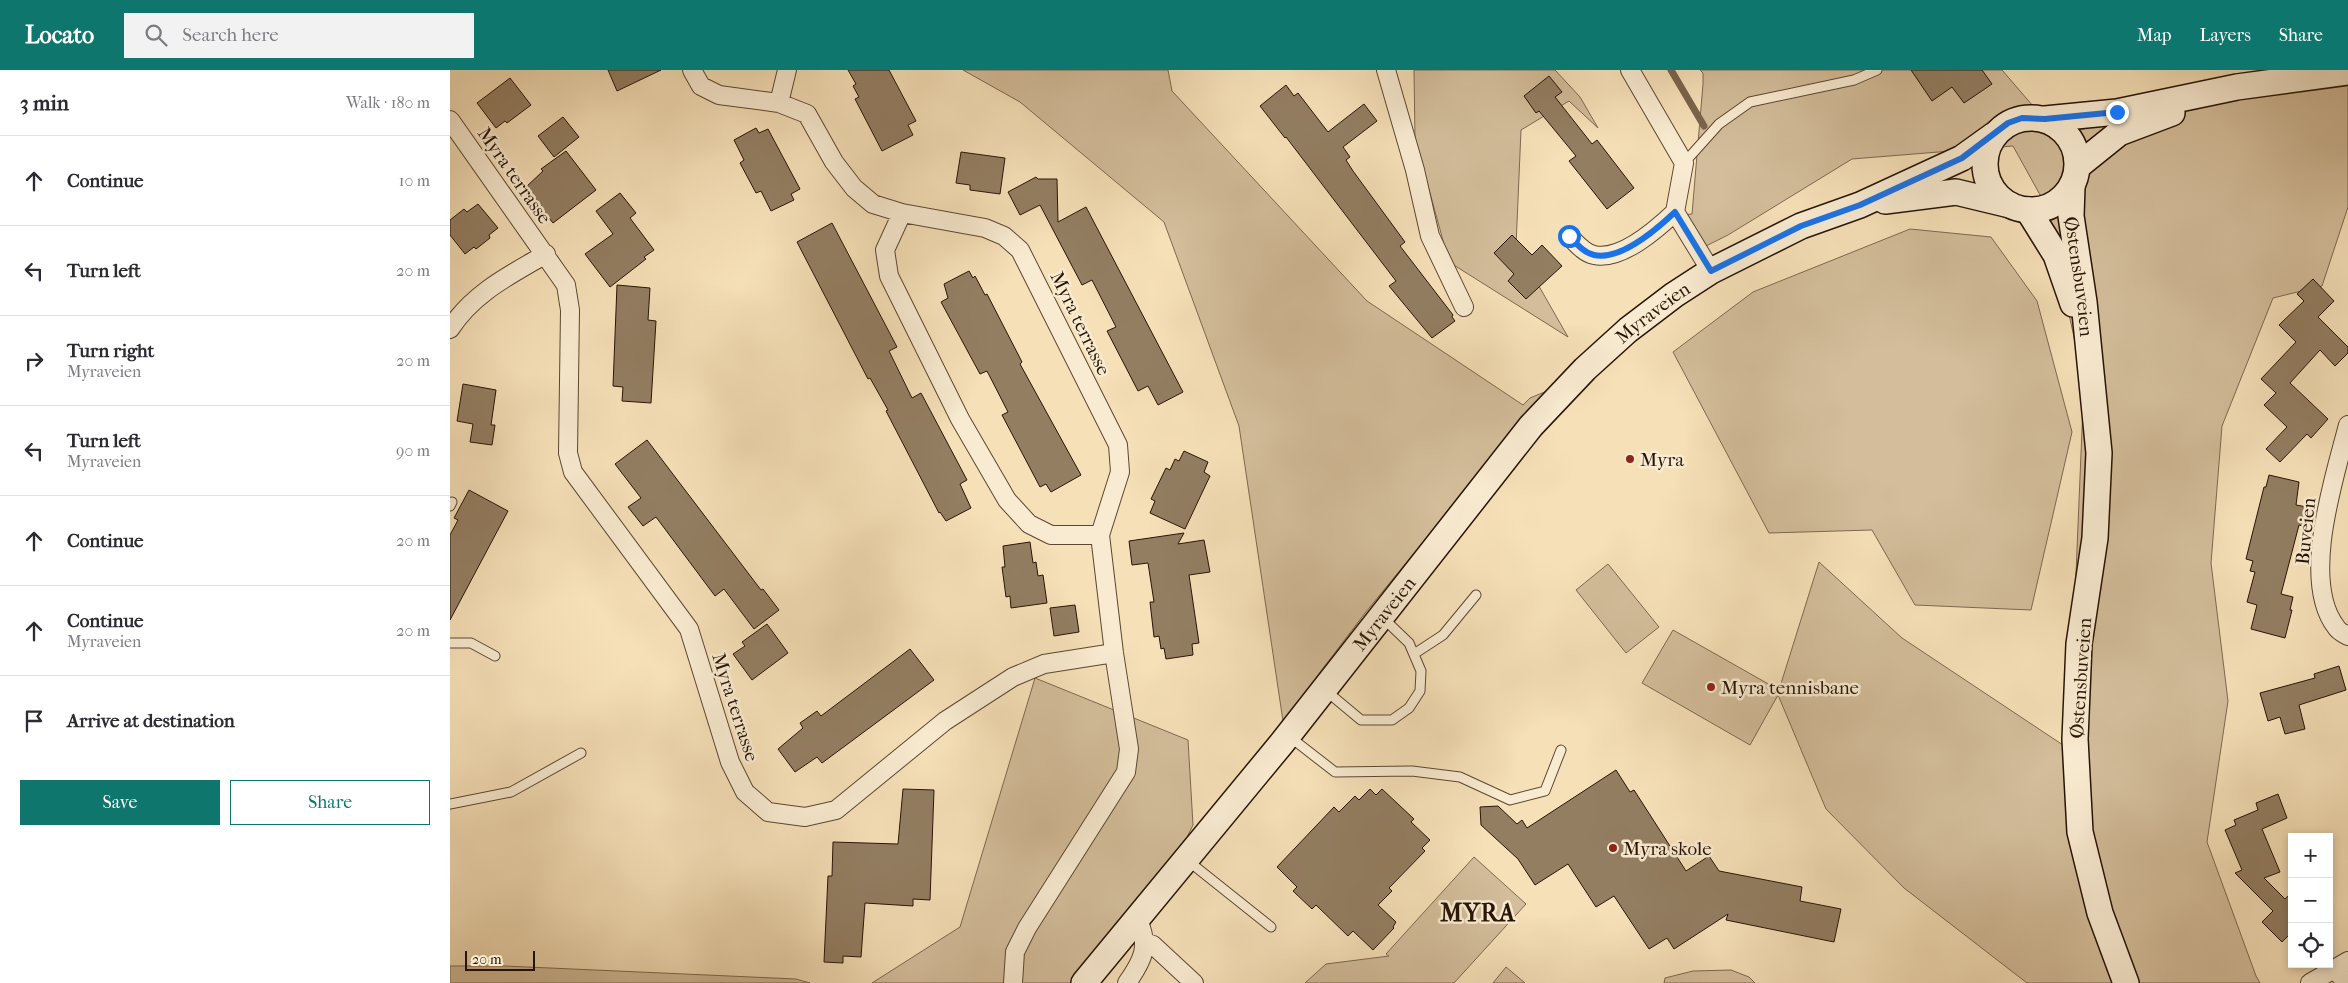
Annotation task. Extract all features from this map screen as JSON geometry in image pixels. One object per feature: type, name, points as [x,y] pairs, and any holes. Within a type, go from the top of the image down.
[{"type":"main road","points":[[2237,87],[2119,133],[2075,176],[2060,200],[2045,208],[2019,207],[1997,195],[1989,184],[1986,172],[1986,150],[1994,135],[2008,123],[2022,118],[2045,119],[2117,112],[2237,87],[2348,72]]},
{"type":"main road","points":[[2045,119],[2060,127],[2075,148],[2075,176]]},
{"type":"main road","name":"Myraveien","points":[[1084,983],[1142,931],[1187,860],[1288,736],[1380,616],[1531,426],[1585,369],[1628,330],[1674,295],[1711,271],[1801,226],[1860,205],[1962,158],[1994,135]]},
{"type":"main road","name":"Østensbuveien","points":[[2075,176],[2071,216],[2092,366],[2099,462],[2095,538],[2079,644],[2074,739],[2080,832],[2100,913],[2126,983]]},
{"type":"main road","name":"Myraveien","points":[[1860,205],[1956,192],[2019,207]]},
{"type":"main road","name":"Østensbuveien","points":[[2019,207],[2056,255],[2092,366]]},
{"type":"street","name":"Myra terrasse","points":[[692,70],[702,86],[719,95],[779,103],[806,114],[834,162],[854,188],[873,204],[902,213],[985,228],[1004,236],[1020,250],[1118,446],[1120,472],[1100,535],[1114,654],[1129,749],[1126,772],[1014,952],[1013,983]]},
{"type":"street","points":[[779,103],[787,70]]},
{"type":"street","points":[[1386,70],[1415,170],[1430,236],[1464,307]]},
{"type":"street","points":[[1569,236],[1585,251],[1594,255],[1611,255],[1651,235],[1675,212],[1684,163],[1630,70]]},
{"type":"street","name":"Myra terrasse","points":[[450,120],[566,285],[570,310],[568,453],[573,472],[688,629],[730,762],[745,792],[768,812],[805,817],[836,810],[945,721],[1013,678],[1044,664],[1114,654]]},
{"type":"street","name":"Myraveien","points":[[1675,212],[1711,271]]},
{"type":"street","points":[[902,213],[885,250],[889,276],[960,419],[1007,500],[1029,524],[1051,535],[1100,535]]},
{"type":"street","name":"Myra terrasse","points":[[450,329],[468,306],[492,285],[546,254]]},
{"type":"street","name":"Buveien","points":[[2348,425],[2325,517],[2320,561],[2324,604],[2336,628],[2348,636]]},
{"type":"street","points":[[1127,983],[1136,970],[1145,948],[1142,931]]},
{"type":"street","points":[[1142,931],[1153,945],[1194,983]]},
{"type":"street","points":[[2310,983],[2341,965],[2347,983]]},
{"type":"lane","points":[[1684,163],[1719,124],[1750,102],[1854,80],[1877,70]]},
{"type":"lane","points":[[1414,654],[1443,635],[1476,595]]},
{"type":"lane","points":[[1324,690],[1361,720],[1392,720],[1409,708],[1420,691],[1421,671],[1409,643],[1380,616]]},
{"type":"lane","points":[[450,643],[471,643],[495,656]]},
{"type":"lane","points":[[1288,736],[1335,772],[1412,771],[1460,777],[1510,800],[1545,791],[1561,750]]},
{"type":"lane","points":[[450,804],[511,792],[581,753]]},
{"type":"lane","points":[[1187,860],[1271,927]]},
{"type":"shaded area","points":[[963,70],[1168,70],[1172,91],[1367,301],[1523,405],[1530,398],[1547,391],[1365,613],[1283,721],[1239,426],[1164,222],[1020,102]]},
{"type":"shaded area","points":[[1414,70],[1555,70],[1580,97],[1598,128],[1569,101],[1521,130],[1516,246],[1568,337],[1449,262],[1415,139]]},
{"type":"shaded area","points":[[1700,70],[2002,70],[2058,135],[2207,100],[2348,77],[2348,207],[2322,286],[2273,298],[2222,426],[2211,563],[2228,701],[2207,842],[2260,983],[2027,983],[1904,888],[1826,809],[1778,695],[1750,745],[1642,683],[1673,630],[1779,690],[1819,562],[1902,638],[2063,745],[2073,645],[2084,382],[2044,202],[2013,146],[1852,159],[1728,235],[1702,248],[1681,215],[1692,214],[1703,84],[1703,73]]},
{"type":"shaded area","points":[[1910,229],[1991,237],[2037,301],[2072,432],[2031,610],[1915,605],[1872,530],[1769,533],[1673,352],[1753,292]]},
{"type":"shaded area","points":[[1608,564],[1659,627],[1626,653],[1576,590]]},
{"type":"shaded area","points":[[1035,678],[1188,740],[1193,825],[1135,943],[1114,958],[1093,983],[872,983],[960,927]]},
{"type":"shaded area","points":[[1474,857],[1526,904],[1454,983],[1305,983],[1326,964],[1389,956],[1386,954]]},
{"type":"shaded area","points":[[450,966],[505,966],[796,979],[810,983],[450,983]]},
{"type":"shaded area","points":[[1506,967],[1525,983],[1493,983]]},
{"type":"shaded area","points":[[1731,970],[1749,977],[1755,983],[1664,983],[1665,978],[1693,971]]},
{"type":"building","points":[[608,70],[661,70],[617,91]]},
{"type":"building","points":[[848,70],[889,70],[916,121],[908,125],[913,135],[882,151],[855,99],[859,97],[853,86],[856,84]]},
{"type":"building","points":[[1911,70],[1982,70],[1992,84],[1964,103],[1952,87],[1932,101]]},
{"type":"building","points":[[1549,76],[1562,92],[1555,97],[1592,144],[1597,140],[1634,188],[1607,209],[1569,161],[1576,156],[1539,111],[1536,113],[1524,96]]},
{"type":"building","points":[[510,78],[531,105],[507,123],[505,121],[496,128],[477,103]]},
{"type":"building","points":[[1286,85],[1294,96],[1298,93],[1328,132],[1364,104],[1377,121],[1343,147],[1350,157],[1346,160],[1405,242],[1400,246],[1453,315],[1452,317],[1455,321],[1432,338],[1389,286],[1396,281],[1286,137],[1260,106]]},
{"type":"building","points":[[563,117],[579,137],[554,157],[538,136]]},
{"type":"building","points":[[756,128],[759,133],[768,129],[800,189],[791,194],[794,200],[771,211],[761,191],[756,193],[740,163],[744,160],[734,140]]},
{"type":"building","points":[[566,151],[596,190],[553,223],[525,188],[543,171],[541,169]]},
{"type":"building","points":[[961,152],[1005,158],[1000,194],[970,190],[970,185],[956,183]]},
{"type":"building","points":[[1036,177],[1038,179],[1057,179],[1058,222],[1086,207],[1183,392],[1158,405],[1148,386],[1138,391],[1107,331],[1116,327],[1092,280],[1082,285],[1040,205],[1020,215],[1008,192]]},
{"type":"building","points":[[620,193],[636,213],[630,218],[654,250],[644,257],[646,259],[610,287],[585,254],[613,234],[596,211]]},
{"type":"building","points":[[478,204],[498,228],[489,235],[490,238],[476,249],[474,247],[465,254],[450,235],[450,220],[464,209],[467,212]]},
{"type":"building","points":[[832,223],[897,347],[889,351],[912,398],[921,393],[967,480],[960,484],[971,508],[946,521],[939,513],[886,411],[888,410],[870,378],[868,379],[797,242]]},
{"type":"building","points":[[1512,235],[1532,255],[1542,245],[1562,266],[1526,299],[1508,281],[1514,274],[1494,253]]},
{"type":"building","points":[[969,271],[973,278],[975,276],[985,295],[987,294],[1022,362],[1020,364],[1081,475],[1051,492],[1046,484],[1040,487],[1002,415],[1008,412],[987,371],[980,374],[941,302],[948,298],[944,284]]},
{"type":"building","points":[[2313,279],[2334,301],[2318,317],[2348,347],[2348,353],[2335,366],[2320,350],[2290,383],[2328,419],[2311,438],[2307,434],[2280,462],[2266,449],[2287,427],[2264,405],[2276,393],[2261,379],[2296,342],[2279,325],[2304,301],[2297,294]]},
{"type":"building","points":[[617,285],[650,288],[648,320],[656,321],[651,403],[622,401],[623,387],[613,386]]},
{"type":"building","points":[[463,384],[496,390],[491,425],[495,425],[492,445],[470,442],[473,424],[457,421]]},
{"type":"building","points":[[647,440],[761,590],[763,589],[779,610],[754,629],[724,589],[715,596],[656,517],[643,526],[628,507],[641,498],[615,464]]},
{"type":"building","points":[[1184,451],[1208,462],[1204,472],[1210,476],[1185,529],[1150,513],[1155,501],[1151,499],[1166,468],[1170,470],[1175,459],[1179,461]]},
{"type":"building","points":[[2269,475],[2299,482],[2296,505],[2307,507],[2303,526],[2299,525],[2281,594],[2293,597],[2290,610],[2292,610],[2285,638],[2251,629],[2257,605],[2247,602],[2255,572],[2250,571],[2253,561],[2246,559],[2264,487],[2266,487]]},
{"type":"building","points":[[469,490],[508,511],[450,620],[450,535],[458,520],[454,518]]},
{"type":"building","points":[[1184,533],[1178,544],[1204,540],[1210,572],[1189,575],[1199,643],[1192,644],[1193,655],[1166,659],[1164,648],[1161,649],[1159,636],[1154,637],[1150,602],[1154,602],[1148,563],[1132,565],[1129,541]]},
{"type":"building","points":[[1030,542],[1033,563],[1036,562],[1038,576],[1043,575],[1047,603],[1011,608],[1010,596],[1006,597],[1002,567],[1005,567],[1003,546]]},
{"type":"building","points":[[1075,605],[1079,632],[1054,636],[1050,608]]},
{"type":"building","points":[[767,624],[788,653],[752,680],[733,654],[745,646],[742,642]]},
{"type":"building","points":[[910,649],[934,680],[822,763],[817,757],[795,772],[778,749],[803,728],[800,723],[817,711],[821,716]]},
{"type":"building","points":[[2339,666],[2346,690],[2299,705],[2305,729],[2285,734],[2280,717],[2268,721],[2260,693],[2315,678],[2314,674]]},
{"type":"building","points":[[1616,770],[1630,792],[1634,790],[1686,871],[1709,856],[1719,871],[1802,887],[1800,901],[1841,909],[1834,942],[1726,920],[1728,914],[1674,949],[1667,938],[1649,949],[1614,896],[1596,907],[1568,864],[1535,885],[1518,859],[1481,825],[1480,807],[1498,806],[1517,824],[1522,820],[1527,828]]},
{"type":"building","points":[[903,789],[934,790],[930,900],[913,899],[913,906],[865,903],[861,957],[843,956],[843,963],[824,962],[828,876],[832,876],[833,842],[898,844]]},
{"type":"building","points":[[1370,789],[1376,795],[1382,789],[1414,819],[1411,822],[1430,840],[1422,848],[1425,851],[1389,888],[1392,891],[1378,905],[1396,922],[1394,928],[1373,950],[1353,931],[1348,936],[1316,905],[1312,909],[1293,891],[1297,887],[1277,867],[1334,807],[1339,812],[1355,796],[1359,800]]},
{"type":"building","points":[[2278,794],[2287,818],[2262,829],[2280,872],[2264,878],[2285,899],[2288,896],[2288,936],[2282,942],[2262,922],[2273,911],[2235,873],[2242,870],[2225,830],[2236,825],[2234,820],[2258,810],[2256,803]]},
{"type":"waterway","points":[[1671,70],[1704,126]]},
{"type":"place","name":"Myra","points":[[1630,459]]},
{"type":"place","name":"Myra tennisbane","points":[[1711,687]]},
{"type":"place","name":"Myra skole","points":[[1613,848]]},
{"type":"district","name":"MYRA","points":[[1478,913]]},
{"type":"route","points":[[1569,236],[1585,251],[1594,255],[1611,255],[1651,235],[1675,212],[1711,271],[1801,226],[1860,205],[1962,158],[2008,123],[2022,118],[2045,119],[2117,112]]}]
